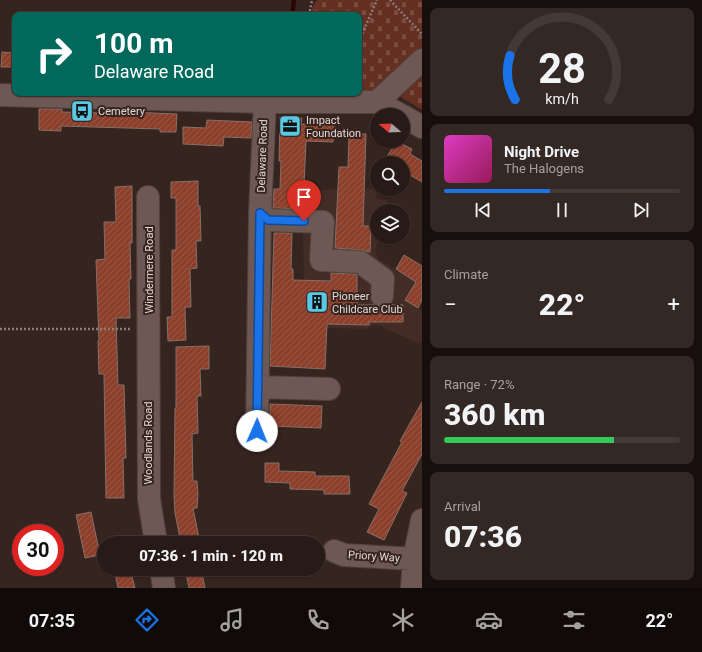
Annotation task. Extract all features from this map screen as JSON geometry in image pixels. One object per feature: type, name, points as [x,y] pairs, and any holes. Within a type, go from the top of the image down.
[{"type":"street","points":[[377,102],[422,60]]},
{"type":"street","points":[[0,95],[12,95]]},
{"type":"street","points":[[38,96],[264,102],[377,102],[388,108]]},
{"type":"street","name":"Delaware Road","points":[[257,431],[260,213],[264,102]]},
{"type":"street","points":[[410,120],[422,127]]},
{"type":"street","name":"Windermere Road","points":[[148,197],[149,336]]},
{"type":"street","points":[[260,213],[268,220],[323,222],[321,260],[360,262],[383,279],[382,296]]},
{"type":"street","name":"Woodlands Road","points":[[149,336],[148,499],[155,536]]},
{"type":"street","points":[[258,386],[329,389]]},
{"type":"street","name":"Priory Way","points":[[412,588],[414,559],[422,520]]},
{"type":"street","name":"Priory Way","points":[[334,551],[344,555],[414,559]]},
{"type":"street","points":[[162,576],[164,588]]},
{"type":"path","points":[[310,12],[312,0]]},
{"type":"path","points":[[362,34],[377,0]]},
{"type":"path","points":[[390,0],[422,34]]},
{"type":"path","points":[[0,329],[149,336]]},
{"type":"shaded area","points":[[274,189],[304,191],[370,189],[370,196],[376,196],[376,198],[388,201],[387,204],[370,204],[370,244],[377,244],[375,251],[378,259],[416,282],[405,300],[422,311],[422,340],[419,344],[376,324],[365,329],[301,327],[304,281],[303,230],[273,210]]},
{"type":"green space","points":[[317,0],[422,0],[422,110],[400,96],[362,93],[362,12],[312,12],[312,8]]},
{"type":"building","points":[[2,52],[12,53],[12,67],[1,67]]},
{"type":"building","points":[[39,109],[62,109],[62,112],[105,113],[105,111],[177,114],[176,132],[160,132],[160,129],[61,126],[61,131],[39,130]]},
{"type":"building","points":[[280,117],[302,118],[301,124],[334,125],[333,142],[306,141],[303,209],[273,208],[274,189],[280,189]]},
{"type":"building","points":[[207,120],[252,122],[251,138],[224,137],[223,146],[183,144],[183,127],[206,128]]},
{"type":"building","points":[[349,134],[366,134],[363,226],[370,226],[370,252],[335,248],[339,167],[348,167]]},
{"type":"building","points":[[392,148],[412,149],[410,154],[422,161],[422,182],[410,175],[410,156],[388,156]]},
{"type":"building","points":[[198,181],[198,206],[200,206],[201,241],[196,241],[197,268],[190,269],[191,307],[185,307],[186,340],[168,341],[167,317],[172,317],[172,250],[176,250],[176,198],[171,198],[171,182]]},
{"type":"building","points":[[132,186],[132,243],[130,243],[131,279],[129,279],[130,318],[116,318],[118,385],[124,385],[126,458],[123,458],[124,498],[106,498],[104,374],[99,374],[96,260],[105,259],[104,222],[116,222],[115,187]]},
{"type":"building","points":[[274,233],[292,233],[291,269],[293,269],[293,280],[331,281],[331,273],[356,274],[357,305],[374,305],[382,308],[390,305],[403,305],[403,322],[369,322],[369,325],[327,324],[325,369],[270,366]]},
{"type":"building","points":[[404,255],[422,266],[422,300],[418,308],[405,300],[416,282],[396,269]]},
{"type":"building","points":[[209,346],[209,369],[200,369],[201,396],[197,396],[198,433],[192,434],[193,481],[197,481],[198,494],[197,508],[193,508],[199,536],[180,536],[175,513],[176,347]]},
{"type":"building","points":[[422,402],[422,454],[402,491],[407,493],[384,540],[367,532],[379,509],[369,504],[402,442],[400,441]]},
{"type":"building","points":[[270,404],[322,406],[321,428],[270,426]]},
{"type":"building","points":[[265,463],[279,463],[279,471],[315,472],[315,476],[349,476],[350,494],[324,494],[324,490],[290,489],[290,483],[265,482]]},
{"type":"building","points":[[91,512],[97,541],[97,556],[85,558],[76,515]]},
{"type":"building","points":[[115,576],[132,576],[135,588],[118,588]]},
{"type":"building","points":[[186,576],[202,576],[205,588],[189,588]]},
{"type":"waterway","points":[[292,12],[294,0]]},
{"type":"place","name":"Cemetery","points":[[82,111]]},
{"type":"place","name":"Impact Foundation","points":[[290,126]]},
{"type":"place","name":"Pioneer Childcare Club","points":[[317,302]]},
{"type":"route","points":[[257,431],[260,213],[268,220],[304,221]]}]
